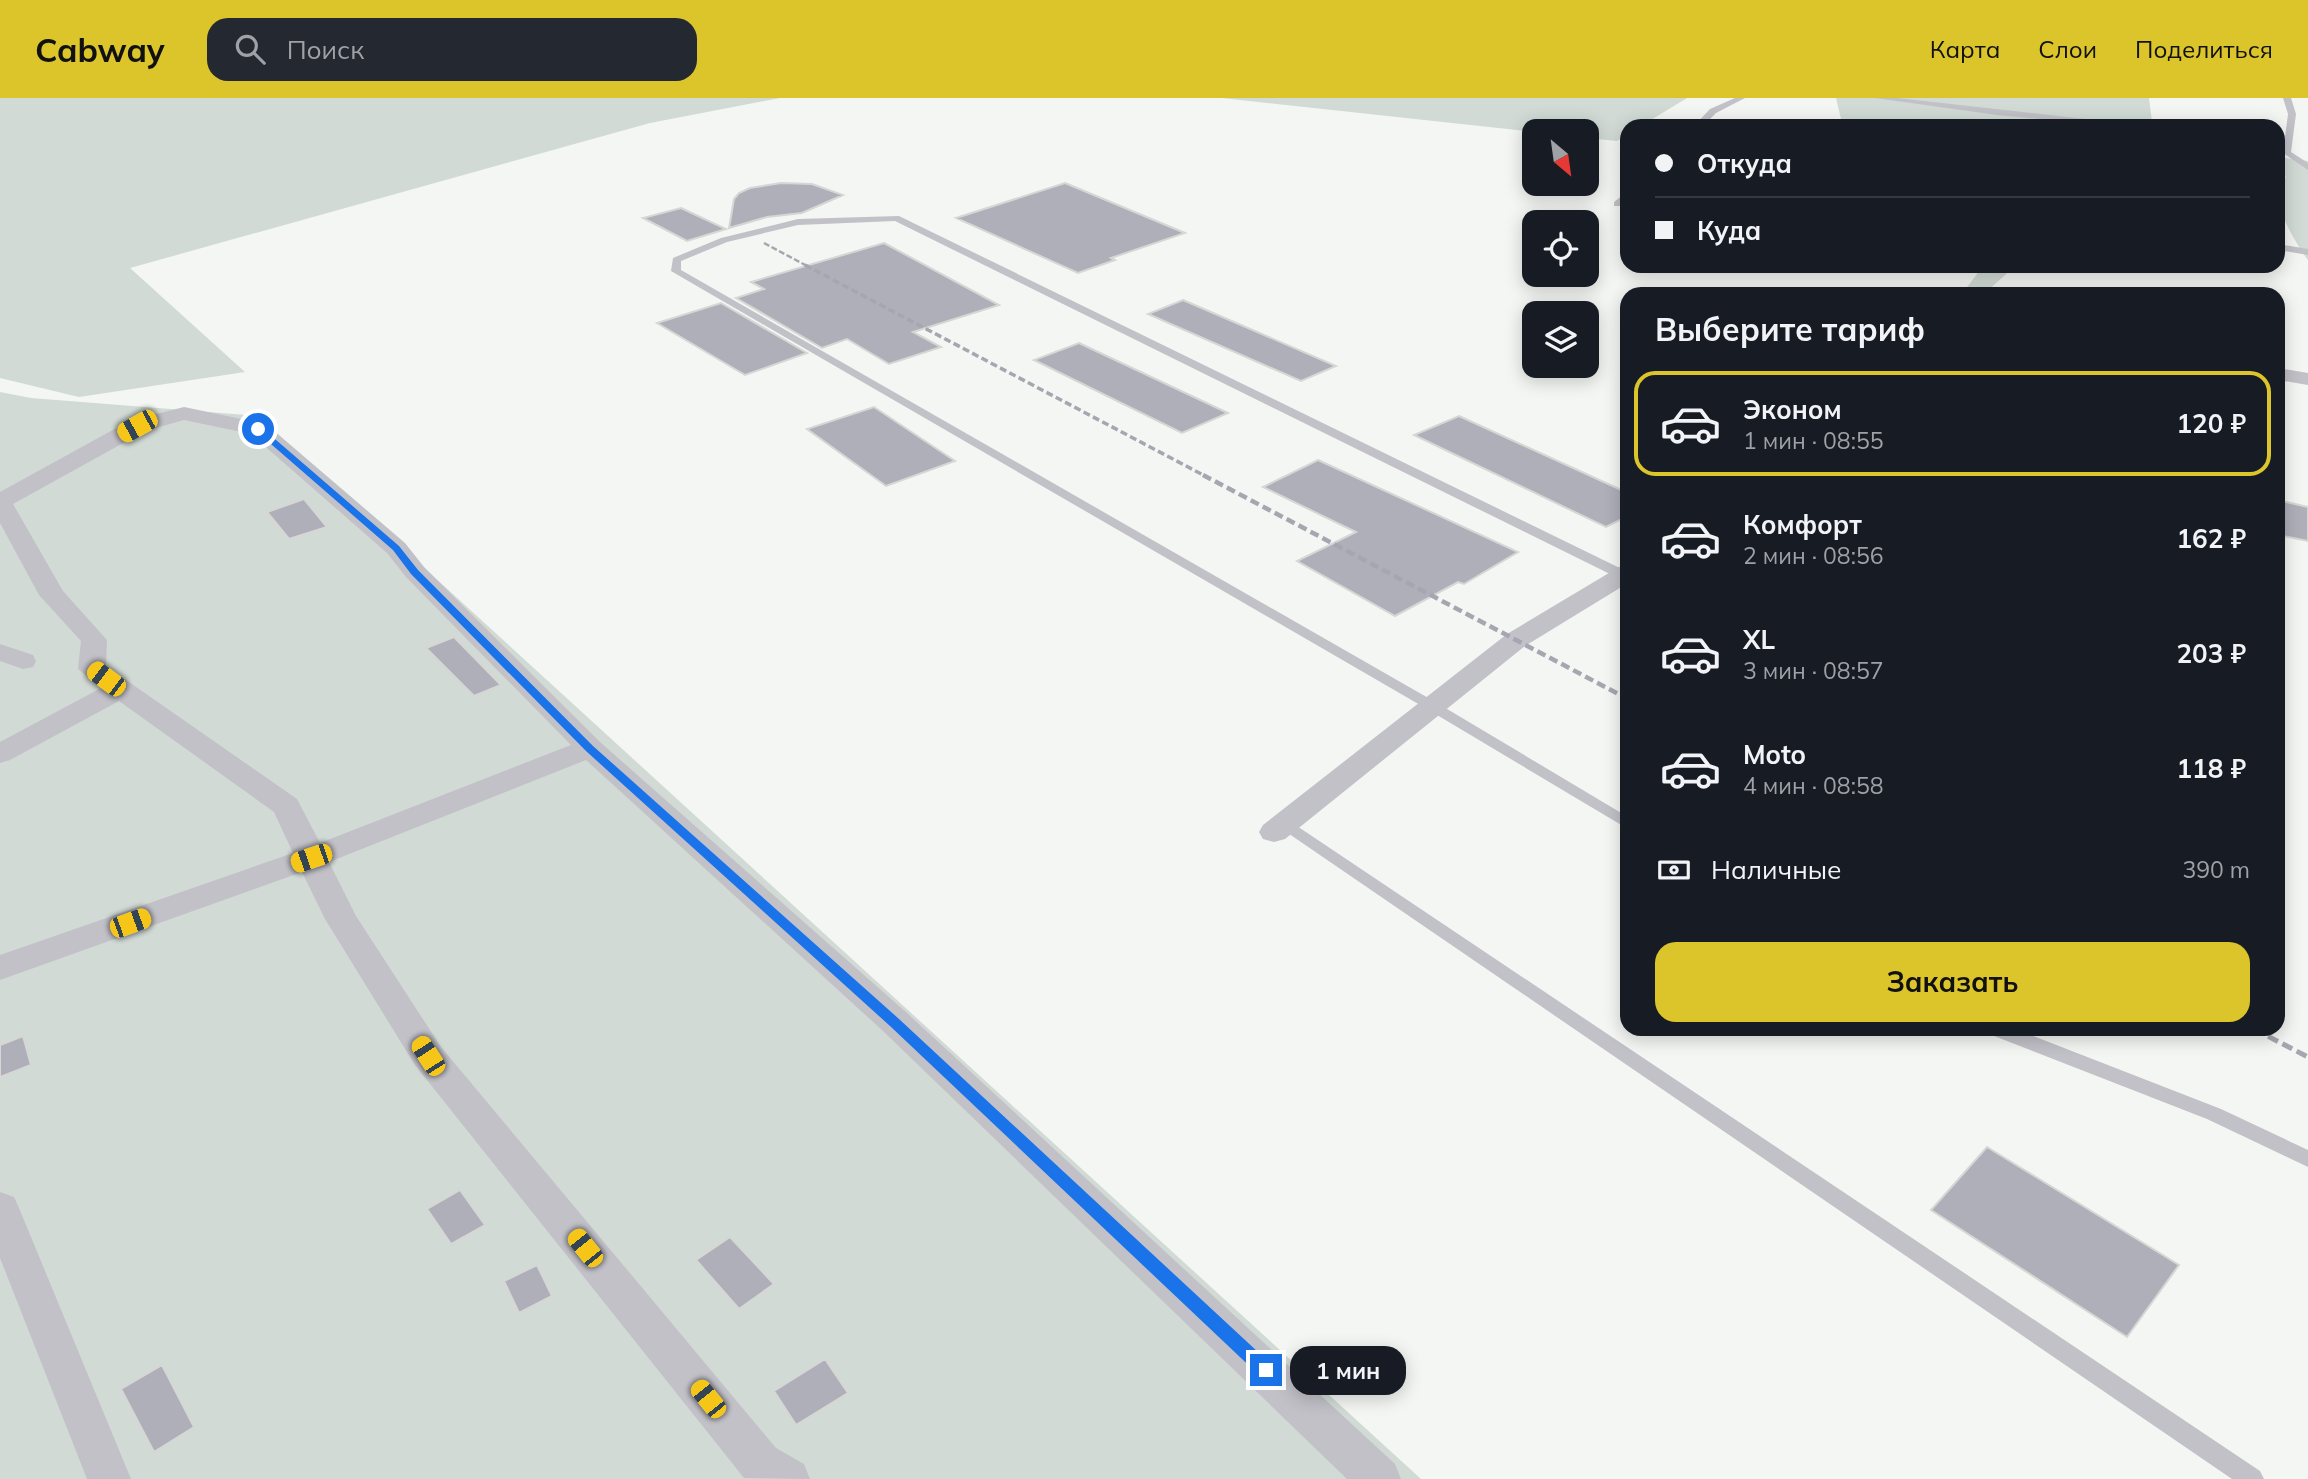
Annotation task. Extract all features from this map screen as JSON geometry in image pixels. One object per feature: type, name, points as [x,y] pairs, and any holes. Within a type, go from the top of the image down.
[{"type":"street","points":[[2285,375],[2308,379]]},
{"type":"street","points":[[788,1479],[760,1463],[428,1056],[341,919],[286,806],[92,669],[94,640],[52,595],[0,502],[137,426],[184,413],[258,429],[396,548],[415,572],[590,748],[895,1022],[1379,1479]]},
{"type":"street","points":[[1280,827],[1516,640],[1620,576]]},
{"type":"street","points":[[0,754],[120,689]]},
{"type":"street","points":[[0,968],[311,858],[590,748]]},
{"type":"street","points":[[0,1208],[109,1479]]},
{"type":"lane","points":[[1705,119],[1713,111],[1741,98]]},
{"type":"lane","points":[[1879,98],[2064,119]]},
{"type":"lane","points":[[2285,144],[2292,114],[2287,98]]},
{"type":"lane","points":[[2285,153],[2308,167]]},
{"type":"lane","points":[[1620,571],[896,218],[798,222],[724,240],[676,260],[676,271],[1432,706],[1620,819]]},
{"type":"lane","points":[[2285,248],[2308,252]]},
{"type":"lane","points":[[1280,827],[2252,1479]]},
{"type":"lane","points":[[2014,1036],[2214,1114],[2308,1159]]},
{"type":"shaded area","points":[[0,98],[780,98],[650,123],[130,268],[245,372],[79,397],[0,378]]},
{"type":"shaded area","points":[[1222,98],[1687,98],[1652,119],[1620,119],[1620,139],[1600,139],[1600,119],[1522,119],[1522,131]]},
{"type":"shaded area","points":[[1836,98],[2149,98],[2152,119],[1841,119]]},
{"type":"shaded area","points":[[2285,158],[2308,161],[2308,260],[2285,220]]},
{"type":"shaded area","points":[[1978,273],[2007,273],[1992,287],[1967,287]]},
{"type":"shaded area","points":[[0,392],[31,398],[258,416],[1421,1479],[0,1479]]},
{"type":"building","points":[[781,183],[812,184],[843,195],[802,213],[767,217],[729,228],[734,199],[739,193],[750,188]]},
{"type":"building","points":[[1065,183],[1185,233],[1111,258],[1115,260],[1078,273],[956,218]]},
{"type":"building","points":[[681,208],[726,229],[687,241],[643,218]]},
{"type":"building","points":[[884,243],[999,305],[913,332],[941,347],[889,364],[847,339],[822,348],[736,298],[764,289],[751,282]]},
{"type":"building","points":[[1183,300],[1336,366],[1301,381],[1148,314]]},
{"type":"building","points":[[721,303],[807,353],[745,375],[657,323]]},
{"type":"building","points":[[1079,343],[1228,413],[1182,433],[1034,360]]},
{"type":"building","points":[[874,407],[955,461],[886,486],[807,429]]},
{"type":"building","points":[[1459,416],[1620,489],[1620,520],[1606,527],[1414,435]]},
{"type":"building","points":[[1318,460],[1518,552],[1464,584],[1458,582],[1395,616],[1297,561],[1356,532],[1263,487]]},
{"type":"building","points":[[304,499],[327,527],[289,539],[267,512]]},
{"type":"building","points":[[2285,502],[2308,507],[2308,541],[2285,536]]},
{"type":"building","points":[[454,637],[501,685],[474,696],[426,648]]},
{"type":"building","points":[[23,1036],[31,1065],[0,1077],[0,1045]]},
{"type":"building","points":[[1987,1147],[2179,1265],[2127,1337],[1931,1210]]},
{"type":"building","points":[[460,1190],[485,1225],[451,1244],[427,1209]]},
{"type":"building","points":[[730,1237],[774,1284],[739,1309],[696,1260]]},
{"type":"building","points":[[537,1265],[552,1296],[519,1313],[504,1281]]},
{"type":"building","points":[[825,1359],[848,1393],[796,1425],[774,1391]]},
{"type":"building","points":[[162,1365],[194,1427],[154,1452],[121,1389]]},
{"type":"railway","points":[[764,243],[809,267]]},
{"type":"railway","points":[[805,265],[1207,477]]},
{"type":"railway","points":[[1203,475],[1620,695]]},
{"type":"railway","points":[[2268,1036],[2308,1057]]},
{"type":"route","points":[[258,429],[396,548],[415,572],[590,748],[895,1022],[1266,1370]]}]
